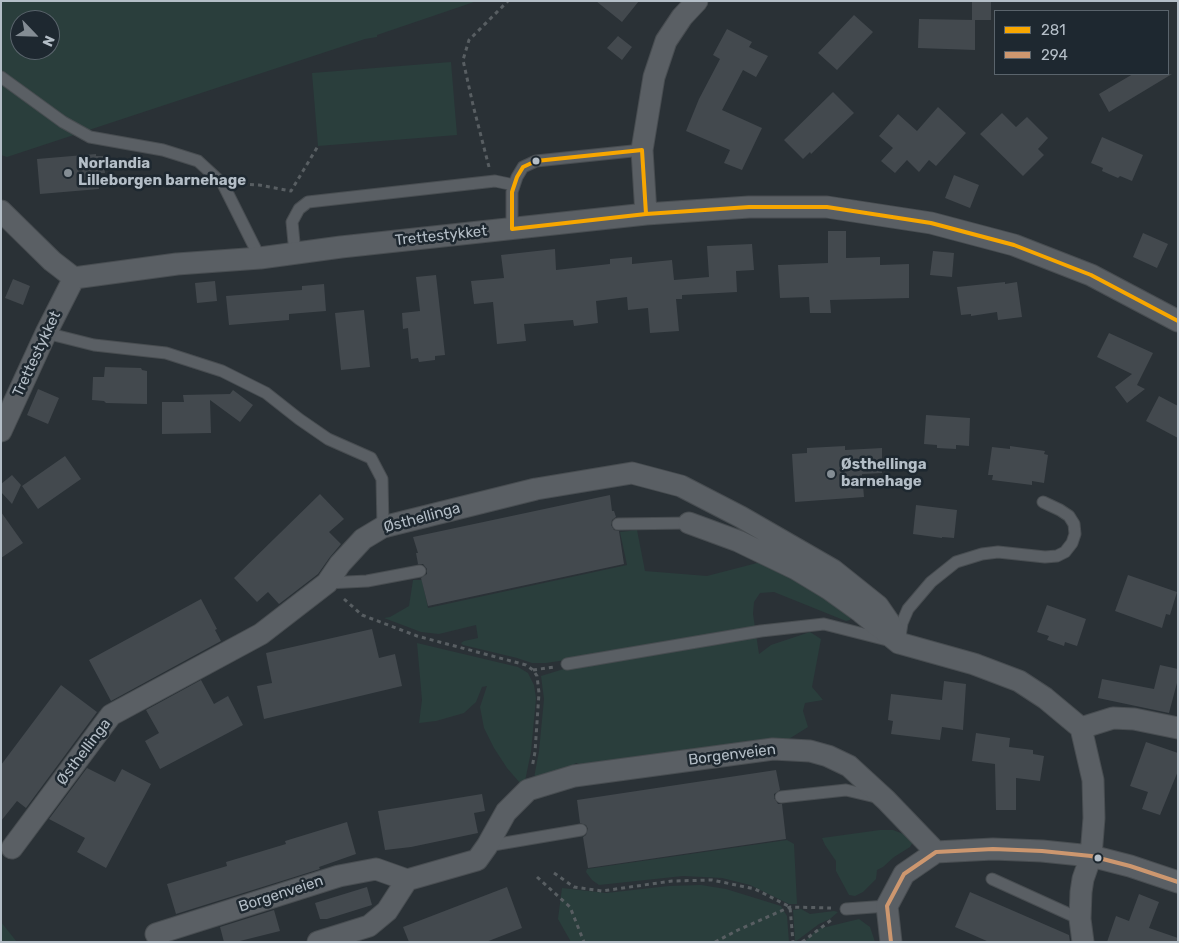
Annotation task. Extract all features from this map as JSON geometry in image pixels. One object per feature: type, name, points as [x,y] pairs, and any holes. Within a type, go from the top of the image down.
[{"type":"street","points":[[646,214],[642,150],[654,77],[666,41],[682,17],[697,1]]},
{"type":"street","name":"Trettestykket","points":[[1,431],[46,333],[74,278],[177,264],[260,258],[646,214],[749,207],[827,207],[930,223],[1023,248],[1091,275],[1178,321]]},
{"type":"street","points":[[1,211],[52,261],[74,278]]},
{"type":"street","name":"Østhellinga","points":[[12,848],[111,715],[261,634],[328,583],[340,564],[364,540],[383,527],[536,489],[632,473],[681,486],[741,517],[833,570],[878,606],[889,622],[899,643]]},
{"type":"street","points":[[689,523],[738,541],[796,569],[853,606],[899,643],[974,664],[1019,681],[1046,698],[1081,728],[1093,780],[1094,818],[1091,856],[1083,879],[1080,919],[1083,942]]},
{"type":"street","points":[[1081,728],[1113,718],[1134,718],[1178,728]]},
{"type":"street","name":"Borgenveien","points":[[156,934],[339,876],[376,869],[407,880],[477,860],[488,846],[506,812],[528,790],[574,776],[773,749],[810,751],[828,756],[849,766],[886,800],[936,852]]},
{"type":"street","points":[[891,942],[887,906],[904,874],[936,852],[993,848],[1091,856],[1130,866],[1178,882]]},
{"type":"street","points":[[318,942],[370,926],[387,911],[407,880]]},
{"type":"lane","points":[[1,77],[63,122],[90,137],[163,150],[198,161],[223,184],[260,258]]},
{"type":"lane","points":[[512,229],[512,192],[517,177],[523,168],[536,161],[642,150]]},
{"type":"lane","points":[[295,253],[292,222],[299,209],[308,202],[495,181],[514,185]]},
{"type":"lane","points":[[46,333],[94,345],[166,353],[222,371],[266,393],[299,420],[328,438],[371,458],[382,479],[383,527]]},
{"type":"lane","points":[[567,664],[761,631],[824,624],[899,643],[902,623],[908,609],[931,582],[956,562],[982,554],[998,552],[1045,557],[1056,556],[1065,552],[1072,543],[1075,534],[1074,524],[1069,516],[1043,502]]},
{"type":"lane","points":[[618,524],[689,523]]},
{"type":"lane","points":[[328,583],[367,581],[420,571]]},
{"type":"lane","points":[[781,798],[846,790],[886,800]]},
{"type":"lane","points":[[488,846],[581,830]]},
{"type":"lane","points":[[992,880],[1080,919]]},
{"type":"lane","points":[[846,909],[887,906]]},
{"type":"path","points":[[495,181],[484,148],[463,60],[469,40],[508,1]]},
{"type":"path","points":[[223,184],[259,185],[292,191],[318,146]]},
{"type":"path","points":[[328,583],[362,615],[417,636],[526,665],[533,670],[537,676],[539,693],[535,752],[528,790]]},
{"type":"path","points":[[554,873],[574,887],[602,891],[672,881],[712,880],[755,889],[790,908]]},
{"type":"path","points":[[537,877],[570,907],[584,942]]},
{"type":"path","points":[[790,908],[793,942]]},
{"type":"path","points":[[715,942],[790,908],[846,909]]},
{"type":"path","points":[[802,942],[846,909]]},
{"type":"green space","points":[[1,1],[477,1],[377,35],[377,37],[365,39],[7,157],[1,155]]},
{"type":"green space","points":[[451,62],[457,135],[318,146],[312,73]]},
{"type":"green space","points":[[637,530],[645,571],[707,576],[761,562],[806,584],[851,617],[850,620],[846,621],[774,592],[760,593],[754,602],[753,614],[759,654],[771,645],[810,632],[821,639],[812,687],[823,700],[805,703],[803,711],[808,727],[784,742],[595,769],[576,763],[563,771],[534,778],[539,751],[544,699],[541,676],[567,668],[566,660],[532,663],[463,645],[461,643],[464,641],[478,638],[476,625],[439,634],[421,632],[384,618],[390,617],[409,606],[413,580],[422,580],[428,608],[627,565],[620,532]]},
{"type":"green space","points":[[417,643],[518,667],[528,673],[534,685],[536,698],[531,752],[525,781],[520,783],[507,768],[484,728],[480,707],[487,686],[482,687],[476,702],[464,713],[436,721],[419,723],[422,700]]},
{"type":"green space","points":[[893,830],[906,835],[913,842],[910,847],[877,870],[876,879],[863,892],[855,896],[849,895],[836,871],[836,861],[822,838]]},
{"type":"green space","points":[[787,840],[794,844],[797,904],[789,904],[750,885],[722,878],[683,876],[599,885],[586,872],[587,869]]},
{"type":"green space","points":[[701,885],[726,889],[781,906],[787,916],[789,942],[571,942],[558,919],[562,888],[606,893],[669,886]]},
{"type":"green space","points":[[801,909],[810,914],[838,912],[795,942],[793,910]]},
{"type":"green space","points":[[859,919],[870,927],[875,942],[804,942],[818,929]]},
{"type":"green space","points":[[1,922],[17,942],[1,942]]},
{"type":"building","points":[[596,1],[639,1],[622,22]]},
{"type":"building","points":[[972,1],[991,1],[991,20],[972,20]]},
{"type":"building","points":[[854,15],[873,32],[837,70],[818,53]]},
{"type":"building","points":[[919,19],[975,20],[975,50],[918,48]]},
{"type":"building","points":[[727,29],[752,42],[749,47],[768,56],[756,77],[743,70],[722,110],[762,128],[742,170],[724,163],[730,150],[686,131],[699,99],[720,59],[713,55]]},
{"type":"building","points":[[618,36],[632,47],[622,60],[607,48]]},
{"type":"building","points":[[1172,74],[1109,112],[1099,94],[1131,75]]},
{"type":"building","points":[[833,92],[854,113],[811,154],[810,152],[803,159],[784,140]]},
{"type":"building","points":[[938,107],[966,133],[936,166],[929,160],[919,172],[907,160],[895,173],[881,161],[893,148],[879,136],[898,114],[917,131]]},
{"type":"building","points":[[1002,113],[1016,127],[1027,117],[1048,138],[1038,149],[1044,155],[1023,176],[980,134]]},
{"type":"building","points":[[1102,137],[1143,155],[1132,181],[1120,176],[1118,178],[1102,171],[1103,168],[1091,163]]},
{"type":"building","points":[[96,154],[96,156],[103,156],[105,173],[98,173],[99,189],[40,194],[37,159]]},
{"type":"building","points":[[954,175],[979,185],[970,208],[945,198]]},
{"type":"building","points":[[828,231],[846,231],[846,258],[880,257],[880,265],[909,264],[909,298],[830,300],[831,313],[810,313],[809,297],[780,298],[778,265],[828,263]]},
{"type":"building","points":[[1143,233],[1168,244],[1157,268],[1133,257]]},
{"type":"building","points":[[752,244],[754,270],[736,271],[737,292],[682,295],[682,299],[676,299],[679,331],[650,333],[648,308],[628,310],[627,297],[596,301],[598,323],[574,326],[573,320],[524,324],[526,341],[497,344],[493,302],[474,304],[471,281],[504,278],[501,255],[555,249],[556,270],[610,264],[610,259],[632,257],[632,264],[672,260],[674,280],[709,277],[707,246]]},
{"type":"building","points":[[933,251],[954,253],[952,277],[930,275]]},
{"type":"building","points":[[436,275],[445,355],[435,356],[435,360],[419,362],[418,358],[411,359],[408,328],[403,329],[402,313],[420,311],[416,277]]},
{"type":"building","points":[[13,279],[30,286],[23,305],[5,298]]},
{"type":"building","points":[[215,281],[217,301],[197,303],[195,283]]},
{"type":"building","points":[[1005,282],[1005,284],[1017,282],[1022,317],[998,320],[997,312],[971,316],[971,314],[961,315],[957,287]]},
{"type":"building","points":[[324,284],[326,311],[289,314],[289,320],[229,325],[226,296],[302,290],[302,286]]},
{"type":"building","points":[[364,310],[370,367],[341,370],[335,313]]},
{"type":"building","points":[[1109,333],[1153,353],[1137,385],[1145,389],[1127,403],[1115,387],[1132,374],[1097,357]]},
{"type":"building","points":[[105,367],[141,368],[147,371],[147,404],[106,403],[104,401],[92,400],[93,377],[104,377]]},
{"type":"building","points":[[38,389],[59,398],[48,424],[27,415]]},
{"type":"building","points":[[233,390],[253,405],[240,422],[210,400],[211,433],[162,434],[162,402],[184,402],[183,395],[230,394]]},
{"type":"building","points":[[1159,396],[1178,406],[1178,438],[1146,421]]},
{"type":"building","points":[[926,415],[970,418],[969,446],[956,445],[956,449],[937,448],[937,445],[924,444]]},
{"type":"building","points":[[845,446],[845,450],[882,448],[882,473],[862,474],[864,497],[795,502],[792,454],[807,453],[807,448]]},
{"type":"building","points":[[1010,446],[1045,451],[1044,454],[1048,455],[1044,483],[1032,481],[1032,485],[992,480],[993,475],[988,475],[992,447],[1010,449]]},
{"type":"building","points":[[65,456],[81,479],[38,509],[22,486]]},
{"type":"building","points":[[12,475],[21,485],[12,504],[1,492],[1,484]]},
{"type":"building","points":[[320,494],[344,519],[329,532],[341,544],[318,574],[279,604],[268,592],[257,602],[234,578]]},
{"type":"building","points":[[610,495],[612,511],[614,511],[616,517],[612,520],[611,525],[614,530],[619,531],[624,564],[428,606],[421,578],[427,574],[427,569],[423,564],[418,564],[416,553],[418,553],[413,537]]},
{"type":"building","points":[[916,505],[957,510],[954,538],[913,534]]},
{"type":"building","points":[[1,512],[23,543],[1,558]]},
{"type":"building","points":[[1128,575],[1177,592],[1170,615],[1166,614],[1162,628],[1115,611]]},
{"type":"building","points":[[201,599],[217,629],[215,630],[221,641],[111,701],[89,660]]},
{"type":"building","points":[[1047,605],[1086,619],[1077,646],[1065,642],[1064,646],[1047,640],[1049,636],[1037,632]]},
{"type":"building","points":[[372,629],[379,658],[395,654],[402,686],[264,719],[257,686],[272,683],[266,653]]},
{"type":"building","points":[[1160,665],[1178,669],[1178,679],[1169,713],[1098,698],[1102,679],[1154,689]]},
{"type":"building","points":[[201,680],[214,704],[228,696],[243,725],[160,769],[145,741],[159,733],[146,710]]},
{"type":"building","points":[[944,681],[966,684],[963,730],[942,727],[940,740],[891,734],[893,721],[888,720],[891,694],[942,700]]},
{"type":"building","points":[[61,685],[97,712],[26,808],[17,801],[1,821],[1,765]]},
{"type":"building","points":[[976,733],[1010,738],[1009,747],[1033,750],[1033,754],[1044,756],[1040,781],[1016,778],[1016,810],[996,810],[995,764],[972,761]]},
{"type":"building","points":[[1146,742],[1178,753],[1178,771],[1160,815],[1142,809],[1148,792],[1130,786]]},
{"type":"building","points":[[87,768],[115,782],[122,769],[151,784],[106,868],[77,852],[85,838],[49,819]]},
{"type":"building","points":[[776,770],[780,790],[774,794],[774,798],[778,804],[782,804],[786,839],[588,868],[583,837],[588,829],[586,825],[580,823],[577,800]]},
{"type":"building","points":[[482,794],[485,811],[474,813],[478,833],[411,847],[385,850],[378,811]]},
{"type":"building","points":[[347,822],[356,854],[319,867],[320,869],[176,914],[167,884],[227,866],[226,862],[286,844],[285,841]]},
{"type":"building","points":[[367,887],[372,905],[327,919],[320,919],[315,903]]},
{"type":"building","points":[[507,887],[522,928],[486,942],[409,942],[403,927]]},
{"type":"building","points":[[970,892],[1069,935],[1070,942],[989,942],[955,927]]},
{"type":"building","points":[[1139,894],[1159,902],[1149,928],[1178,938],[1178,942],[1107,942],[1116,916],[1129,921]]},
{"type":"building","points":[[274,910],[280,931],[236,942],[224,942],[220,927]]},
{"type":"transit line","name":"281","points":[[642,150],[646,214],[512,229],[512,192],[523,167],[536,161],[642,150]]},
{"type":"transit line","name":"281","points":[[646,214],[749,207],[827,207],[931,223],[1014,245],[1091,275],[1178,321]]},
{"type":"transit line","name":"294","points":[[891,942],[887,906],[904,874],[936,852],[993,849],[1091,856],[1130,866],[1178,882]]},
{"type":"place","name":"Norlandia Lilleborgen barnehage","points":[[68,173]]},
{"type":"place","name":"Østhellinga barnehage","points":[[831,474]]}]
